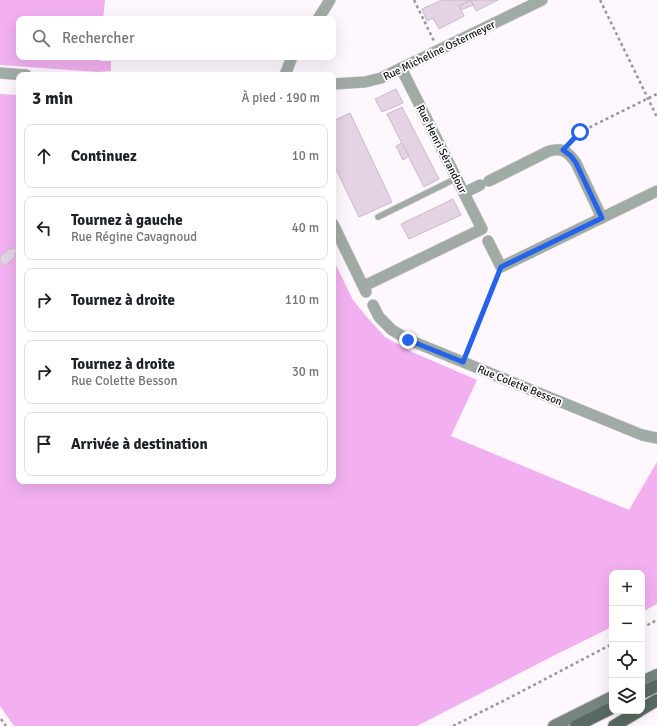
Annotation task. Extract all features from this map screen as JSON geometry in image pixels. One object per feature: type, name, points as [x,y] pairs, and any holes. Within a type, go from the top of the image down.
[{"type":"main road","points":[[645,707],[657,700]]},
{"type":"main road","points":[[576,726],[609,710]]},
{"type":"main road","points":[[589,726],[609,714]]},
{"type":"main road","points":[[614,726],[634,714]]},
{"type":"street","points":[[320,16],[330,0]]},
{"type":"street","name":"Rue Micheline Ostermeyer","points":[[336,84],[373,81],[542,0]]},
{"type":"street","points":[[286,72],[291,60]]},
{"type":"street","name":"Rue Henri Sérandour","points":[[336,230],[365,290],[482,229],[401,68]]},
{"type":"street","points":[[0,73],[16,74]]},
{"type":"street","points":[[464,193],[549,151],[556,149],[563,150],[571,156],[576,163],[602,218]]},
{"type":"street","points":[[488,241],[501,267],[657,191]]},
{"type":"street","name":"Rue Colette Besson","points":[[373,305],[379,316],[392,330],[408,340],[642,435],[657,438]]},
{"type":"street","points":[[646,689],[657,675]]},
{"type":"street","points":[[554,726],[609,698]]},
{"type":"lane","points":[[378,217],[457,178]]},
{"type":"path","points":[[414,0],[439,50]]},
{"type":"path","points":[[600,0],[657,117]]},
{"type":"path","points":[[563,150],[580,132],[657,94]]},
{"type":"path","points":[[463,362],[501,267]]},
{"type":"path","points":[[645,626],[657,620]]},
{"type":"path","points":[[453,726],[609,646]]},
{"type":"path","points":[[1,719],[6,726]]},
{"type":"shaded area","points":[[0,0],[105,0],[103,16],[16,16],[16,60],[111,61],[111,71],[98,72],[0,65]]},
{"type":"shaded area","points":[[0,94],[16,95],[16,484],[336,484],[336,265],[353,300],[385,337],[412,352],[477,380],[451,436],[629,510],[657,462],[657,604],[645,610],[645,570],[609,570],[609,628],[417,726],[14,726],[0,706]]},
{"type":"building","points":[[442,0],[471,0],[459,6],[464,16],[439,29],[433,18],[427,21],[422,9]]},
{"type":"building","points":[[471,0],[473,5],[461,10],[459,6]]},
{"type":"building","points":[[471,0],[498,0],[476,11]]},
{"type":"building","points":[[396,89],[403,103],[382,112],[375,99]]},
{"type":"building","points":[[402,107],[439,179],[424,187],[387,114]]},
{"type":"building","points":[[350,113],[392,202],[359,217],[336,169],[336,120]]},
{"type":"building","points":[[402,143],[409,156],[403,160],[396,146]]},
{"type":"building","points":[[453,199],[461,215],[409,239],[401,224]]},
{"type":"building","points":[[14,247],[16,252],[14,254],[16,256],[5,266],[0,261],[0,257],[10,248],[11,250]]},
{"type":"route","points":[[408,340],[463,362],[501,267],[602,218],[576,163],[571,156],[563,150],[580,132]]}]
